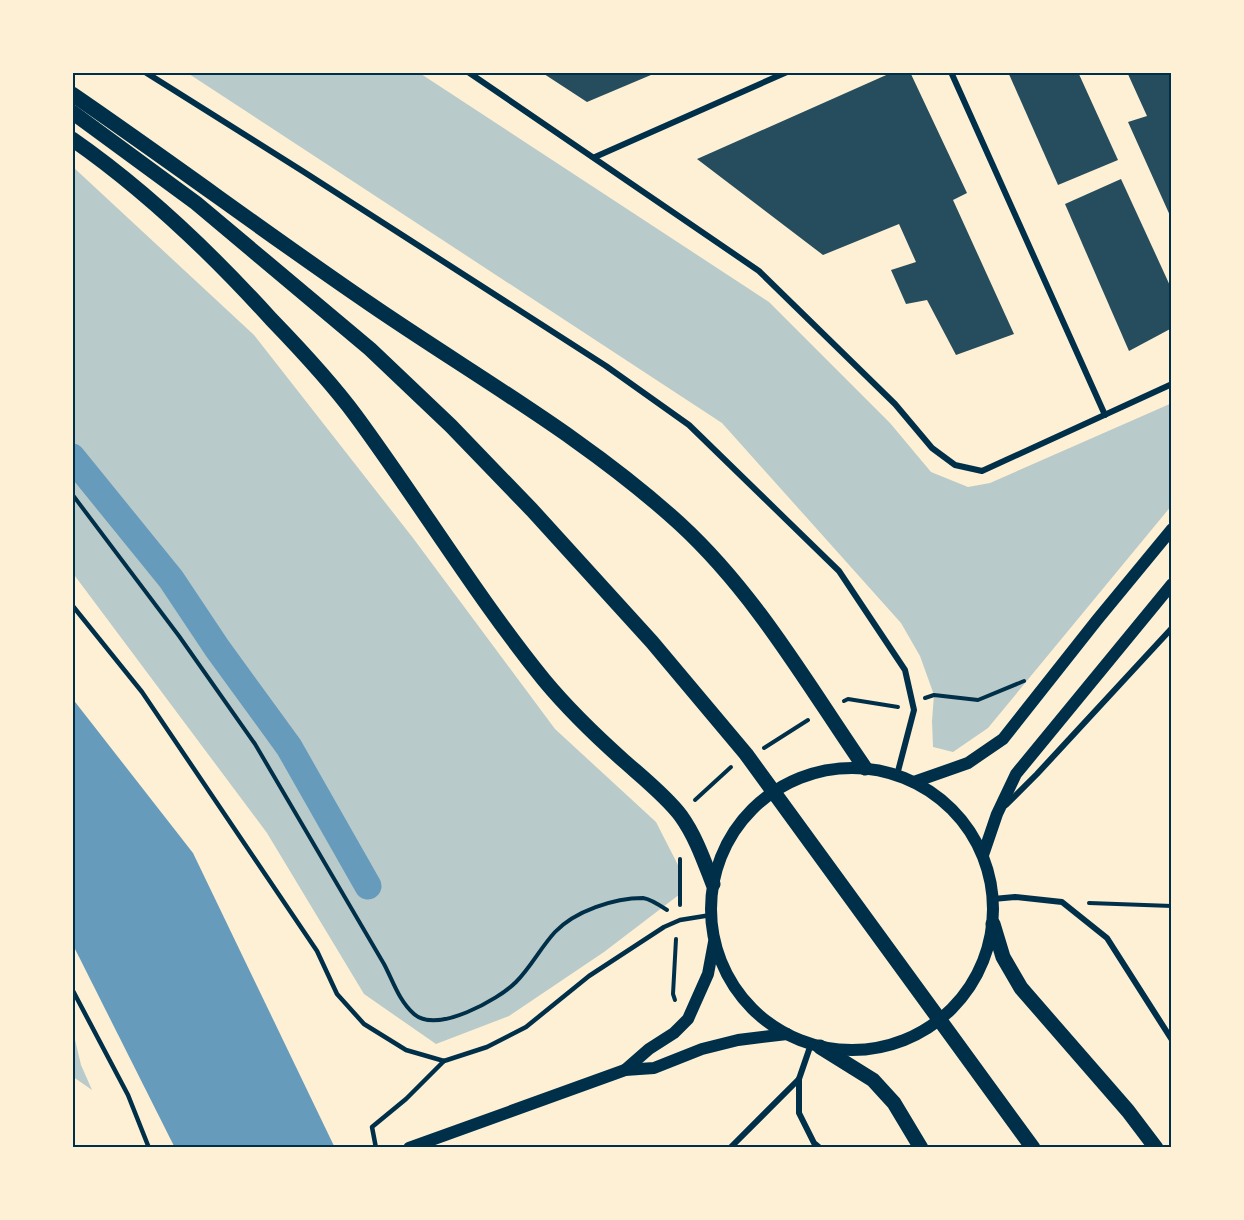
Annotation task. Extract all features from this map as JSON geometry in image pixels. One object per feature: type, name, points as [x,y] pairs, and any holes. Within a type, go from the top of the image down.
[{"type":"main road","points":[[72,94],[279,242],[561,429],[618,471],[681,525],[730,576],[780,639],[865,768]]},
{"type":"main road","points":[[72,112],[205,210],[353,334],[419,395],[532,510],[652,642],[746,754],[1033,1148]]},
{"type":"main road","points":[[72,139],[166,215],[234,279],[303,352],[354,414],[504,630],[546,683],[596,736],[680,815],[695,839],[713,884]]},
{"type":"main road","points":[[914,782],[968,763],[1003,739],[1172,529]]},
{"type":"main road","points":[[983,855],[997,814],[1016,774],[1172,584]]},
{"type":"main road","points":[[816,1045],[854,1050],[888,1046],[920,1033],[948,1014],[970,988],[985,957],[993,924],[993,899],[990,876],[983,855],[966,825],[942,801],[914,782],[897,775],[865,768],[830,769],[796,779],[766,796],[741,820],[723,851],[713,884],[711,915],[715,941],[730,979],[754,1011],[787,1034],[816,1045],[873,1080],[894,1103],[921,1148]]},
{"type":"main road","points":[[993,924],[1003,957],[1021,988],[1128,1111],[1156,1148]]},
{"type":"main road","points":[[625,1070],[649,1049],[674,1033],[688,1019],[708,974],[715,941]]},
{"type":"main road","points":[[409,1148],[625,1070],[654,1068],[702,1049],[738,1040],[787,1034]]},
{"type":"street","points":[[145,72],[606,366],[689,425],[839,571],[905,670],[914,710],[897,775]]},
{"type":"street","points":[[468,72],[759,271],[895,404],[933,448],[955,465],[982,471],[1172,384]]},
{"type":"street","points":[[595,157],[787,72]]},
{"type":"street","points":[[951,72],[1105,415]]},
{"type":"street","points":[[997,814],[1172,628]]},
{"type":"street","points":[[993,899],[1015,897],[1062,902],[1107,938],[1172,1040]]},
{"type":"street","points":[[730,1148],[799,1079],[816,1045]]},
{"type":"street","points":[[799,1079],[799,1113],[814,1143],[820,1148]]},
{"type":"lane","points":[[72,605],[142,692],[317,951],[337,994],[364,1024],[406,1050],[444,1061]]},
{"type":"lane","points":[[376,1148],[372,1127],[406,1099],[444,1061],[487,1047],[526,1027],[589,976],[664,927],[680,920],[711,915]]},
{"type":"lane","points":[[72,989],[128,1095],[149,1148]]},
{"type":"path","points":[[72,494],[179,636],[255,744],[384,964],[402,1000],[416,1016],[431,1021],[448,1020],[501,996],[518,981],[556,931],[582,911],[645,898],[666,909],[680,920]]},
{"type":"path","points":[[1062,902],[1172,906]]},
{"type":"shaded area","points":[[186,72],[418,72],[769,302],[890,423],[931,472],[968,487],[990,483],[1172,403],[1172,505],[988,728],[953,752],[933,747],[934,695],[920,656],[901,623],[722,423]]},
{"type":"shaded area","points":[[72,166],[254,335],[413,538],[555,729],[656,822],[680,869],[680,894],[604,952],[509,1016],[436,1044],[364,994],[267,833],[72,572]]},
{"type":"shaded area","points":[[72,1027],[81,1065],[92,1090],[72,1076]]},
{"type":"water","points":[[72,698],[193,853],[335,1148],[175,1148],[72,943]]},
{"type":"building","points":[[541,72],[658,72],[587,102]]},
{"type":"building","points":[[893,72],[910,72],[967,193],[953,200],[1014,334],[956,355],[927,300],[906,304],[891,270],[916,262],[899,224],[823,255],[697,159]]},
{"type":"building","points":[[1008,72],[1078,72],[1118,160],[1058,185]]},
{"type":"building","points":[[1127,72],[1172,72],[1172,220],[1128,122],[1147,116]]},
{"type":"building","points":[[1121,179],[1172,290],[1172,328],[1129,351],[1065,204]]},
{"type":"waterway","points":[[72,457],[171,579],[217,648],[289,747],[368,886]]}]
